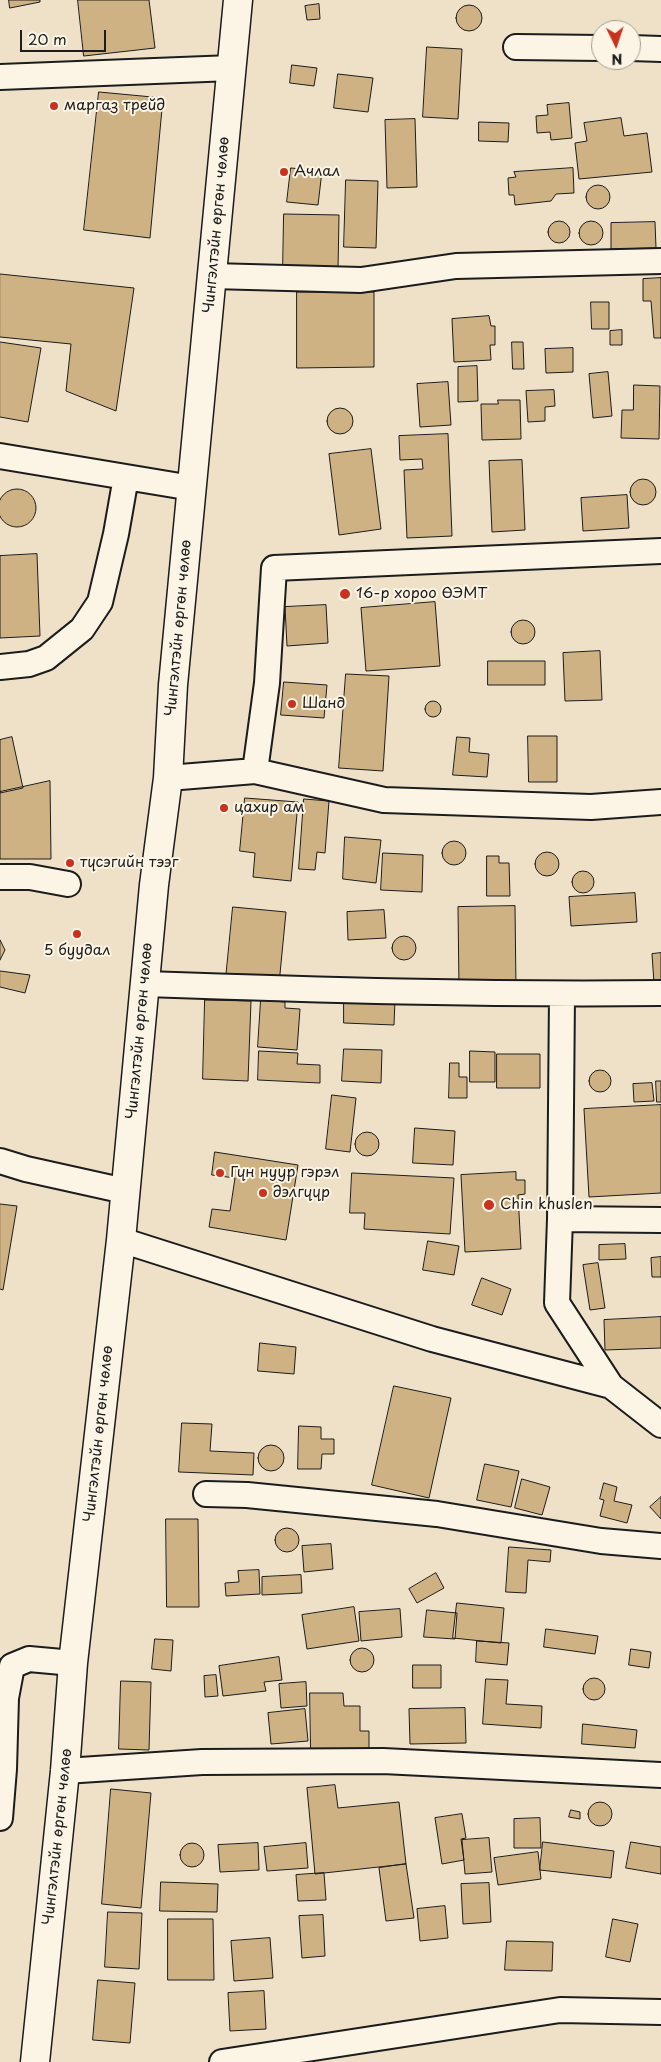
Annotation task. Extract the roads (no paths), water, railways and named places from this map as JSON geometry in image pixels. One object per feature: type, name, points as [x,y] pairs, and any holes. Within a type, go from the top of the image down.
[{"type":"main road","name":"Чингэлтэйн өргөн чөлөө","points":[[35,2062],[65,1772],[73,1663],[121,1240],[154,885],[168,778],[173,685],[238,0]]},
{"type":"street","points":[[516,47],[591,48]]},
{"type":"street","points":[[641,48],[661,49]]},
{"type":"street","points":[[0,77],[232,68]]},
{"type":"street","points":[[212,276],[361,280],[456,266],[661,261]]},
{"type":"street","points":[[0,456],[192,488]]},
{"type":"street","points":[[0,667],[29,664],[46,658],[82,629],[100,602],[116,534],[126,477]]},
{"type":"street","points":[[256,772],[267,683],[274,568],[661,551]]},
{"type":"street","points":[[168,778],[256,772],[384,800],[591,807],[661,802]]},
{"type":"street","points":[[0,877],[30,877],[68,884]]},
{"type":"street","points":[[144,984],[373,992],[661,993]]},
{"type":"street","points":[[562,994],[560,1219],[557,1303],[611,1386],[661,1425]]},
{"type":"street","points":[[0,1161],[26,1169],[125,1191]]},
{"type":"street","points":[[560,1219],[661,1220]]},
{"type":"street","points":[[121,1240],[432,1339],[611,1386]]},
{"type":"street","points":[[206,1494],[247,1495],[437,1514],[601,1540],[661,1546]]},
{"type":"street","points":[[0,1818],[6,1698],[12,1666],[29,1659],[73,1663]]},
{"type":"street","points":[[65,1772],[202,1762],[383,1761],[661,1775]]},
{"type":"street","points":[[222,2062],[560,2010],[661,2012]]},
{"type":"place","name":"маргаз трейд","points":[[54,106]]},
{"type":"place","name":"Ачлал","points":[[284,172]]},
{"type":"place","name":"16-р хороо ӨЭМТ","points":[[345,594]]},
{"type":"place","name":"Шанд","points":[[292,704]]},
{"type":"place","name":"цахир ам","points":[[224,808]]},
{"type":"place","name":"түсэгийн тээг","points":[[70,863]]},
{"type":"place","name":"5 буудал","points":[[77,934]]},
{"type":"place","name":"Гүн нуур гэрэл","points":[[220,1173]]},
{"type":"place","name":"дэлгүүр","points":[[263,1193]]},
{"type":"place","name":"Chin khuslen","points":[[489,1205]]}]
